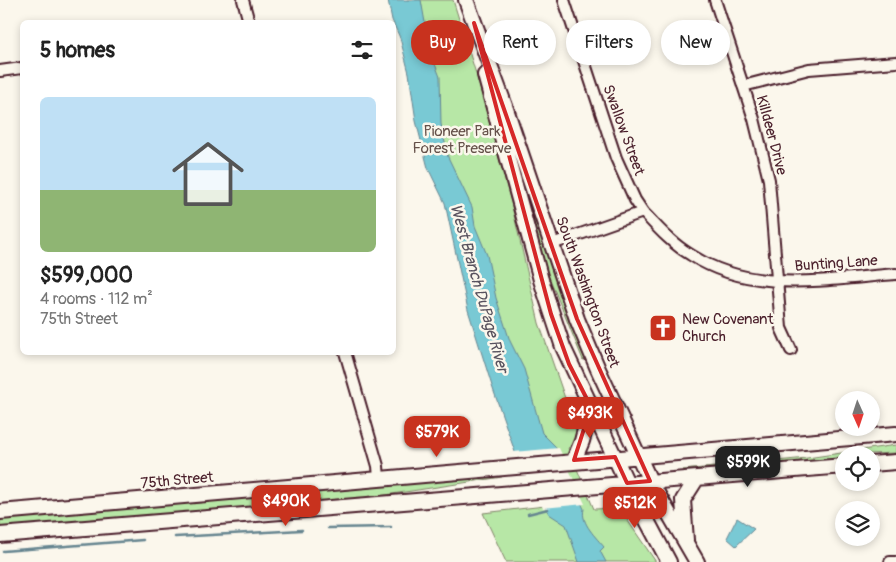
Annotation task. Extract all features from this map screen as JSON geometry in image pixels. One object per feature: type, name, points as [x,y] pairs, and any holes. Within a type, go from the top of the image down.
[{"type":"main road","name":"South Washington Street","points":[[466,0],[473,20]]},
{"type":"main road","name":"South Washington Street","points":[[474,23],[505,106],[577,319],[650,481],[697,562]]},
{"type":"main road","name":"South Washington Street","points":[[474,23],[493,110],[548,305],[569,364],[627,483],[669,562]]},
{"type":"main road","points":[[574,460],[582,441],[591,407]]},
{"type":"main road","name":"75th Street","points":[[0,512],[574,460],[896,434]]},
{"type":"main road","points":[[880,463],[896,462]]},
{"type":"main road","points":[[0,535],[835,467]]},
{"type":"main road","points":[[687,546],[682,500],[697,478]]},
{"type":"street","points":[[243,0],[248,20]]},
{"type":"street","name":"Swallow Street","points":[[564,0],[616,158],[635,200],[643,212]]},
{"type":"street","name":"Killdeer Drive","points":[[715,0],[761,142],[769,180],[777,282]]},
{"type":"street","points":[[743,86],[809,69],[896,62]]},
{"type":"street","points":[[0,71],[20,68]]},
{"type":"street","points":[[552,244],[643,212]]},
{"type":"street","name":"Bunting Lane","points":[[643,212],[680,248],[707,264],[740,275],[777,282],[896,274]]},
{"type":"street","name":"Bunting Lane","points":[[777,282],[782,334],[791,350]]},
{"type":"street","points":[[346,355],[378,466],[378,478]]},
{"type":"street","points":[[890,562],[896,562]]},
{"type":"highlighted area","points":[[474,23],[577,319],[650,481],[627,483],[615,457],[574,460],[591,407],[569,364],[551,314]]},
{"type":"green space","name":"Pioneer Park Forest Preserve","points":[[407,0],[453,0],[459,20],[412,20]]},
{"type":"green space","name":"Pioneer Park Forest Preserve","points":[[424,65],[473,65],[511,202],[539,323],[576,430],[574,445],[568,448],[594,509],[619,508],[656,562],[506,562],[483,513],[545,506],[465,225]]},
{"type":"green space","points":[[511,143],[567,314],[585,359],[583,360],[536,245],[508,144]]},
{"type":"green space","points":[[896,445],[896,453],[880,454],[880,447]]},
{"type":"green space","points":[[835,454],[835,459],[683,470]]},
{"type":"green space","points":[[500,474],[502,477],[353,500],[0,529],[0,517]]},
{"type":"water","name":"West Branch DuPage River","points":[[388,0],[421,0],[425,20],[411,20],[411,65],[435,65],[440,77],[441,124],[448,157],[472,207],[475,226],[487,255],[496,298],[510,341],[524,369],[542,433],[555,446],[584,509],[584,520],[604,547],[600,551],[606,562],[579,562],[566,525],[549,514],[515,452],[468,310],[445,203],[428,168],[416,121],[409,73],[396,29],[396,20],[392,20]]},
{"type":"water","points":[[737,518],[754,529],[736,546],[727,538]]},
{"type":"pier","points":[[559,448],[585,504],[543,508],[513,452]]},
{"type":"waterway","points":[[528,514],[548,509]]},
{"type":"waterway","points":[[328,528],[391,527]]},
{"type":"waterway","points":[[175,537],[302,530]]},
{"type":"waterway","points":[[3,551],[143,540]]},
{"type":"place","name":"New Covenant Church","points":[[663,328]]}]
